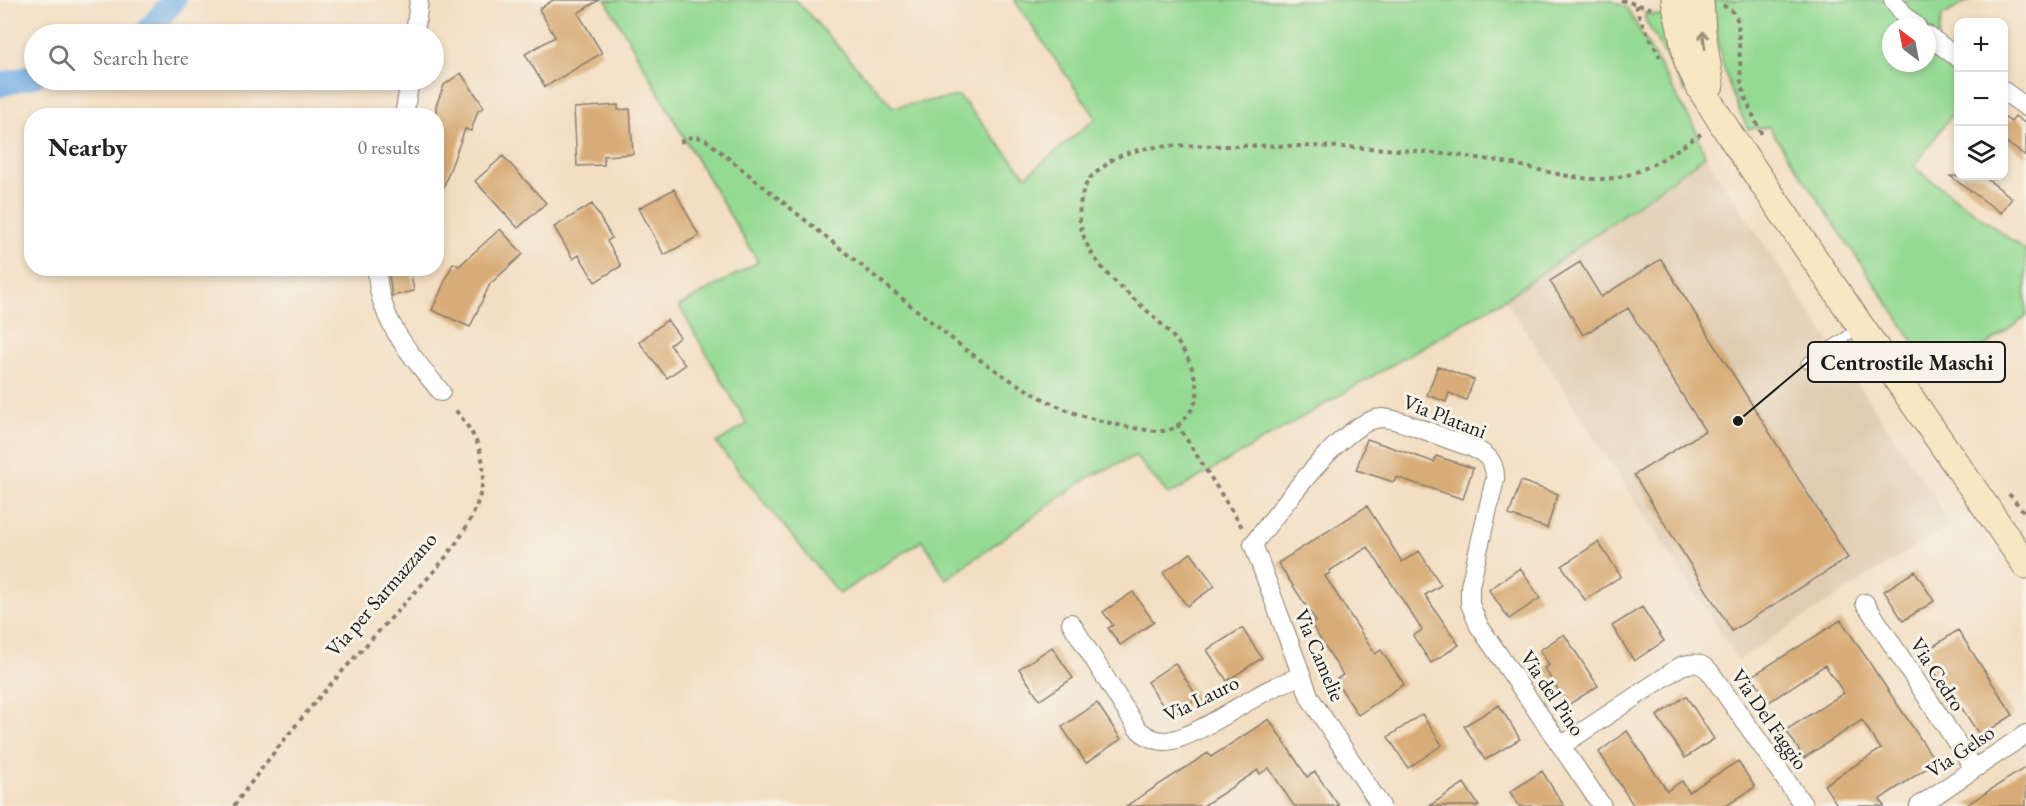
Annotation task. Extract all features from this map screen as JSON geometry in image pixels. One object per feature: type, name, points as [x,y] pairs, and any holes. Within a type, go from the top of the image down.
[{"type":"street","points":[[416,24],[419,0]]},
{"type":"street","points":[[1893,0],[1907,18]]},
{"type":"street","points":[[1709,2],[1702,31],[1711,93],[1711,125]]},
{"type":"street","points":[[1665,5],[1711,125],[1861,327],[2026,565]]},
{"type":"street","points":[[1936,41],[1954,54]]},
{"type":"street","points":[[405,108],[408,90]]},
{"type":"street","points":[[2008,94],[2026,107]]},
{"type":"street","points":[[377,276],[379,295],[389,321],[406,348],[441,392]]},
{"type":"street","name":"Via Platani","points":[[1253,544],[1343,437],[1364,422],[1376,418],[1388,418],[1478,450],[1492,462],[1495,479],[1471,579],[1470,604]]},
{"type":"street","name":"Via Camelie","points":[[1253,544],[1310,698],[1381,806]]},
{"type":"street","name":"Via Cedro","points":[[1865,603],[1974,769]]},
{"type":"street","name":"Via del Pino","points":[[1470,604],[1479,626],[1602,806]]},
{"type":"street","name":"Via Lauro","points":[[1071,623],[1137,728],[1152,739],[1166,741],[1177,738],[1301,676]]},
{"type":"street","name":"Via Del Faggio","points":[[1561,746],[1677,669],[1694,663],[1701,664],[1710,672],[1804,806]]},
{"type":"street","name":"Via Gelso","points":[[1919,806],[2026,734]]},
{"type":"lane","points":[[1806,363],[1861,327]]},
{"type":"path","points":[[1621,0],[1636,5],[1665,5]]},
{"type":"path","points":[[1709,2],[1725,6],[1733,12],[1738,21],[1739,59],[1744,90],[1755,120],[1770,146]]},
{"type":"path","points":[[1636,5],[1640,19],[1665,66]]},
{"type":"path","points":[[680,142],[694,136],[706,140],[966,350],[1029,391],[1073,413],[1148,431],[1169,430],[1187,418],[1198,394],[1194,368],[1181,345],[1110,275],[1088,249],[1080,225],[1081,198],[1090,178],[1113,160],[1140,149],[1314,145],[1358,147],[1496,161],[1588,179],[1618,178],[1649,166],[1711,125]]},
{"type":"path","name":"Via per Sarmazzano","points":[[234,806],[330,685],[447,557],[466,526],[479,498],[483,478],[482,455],[474,435],[441,392]]},
{"type":"path","points":[[1177,424],[1253,544]]},
{"type":"path","points":[[2004,489],[2026,514]]},
{"type":"shaded area","points":[[1705,156],[1951,523],[1738,660],[1505,299]]},
{"type":"green space","points":[[606,0],[796,0],[893,107],[959,96],[1026,176],[1096,118],[1014,0],[1611,0],[1627,8],[1696,130],[1705,156],[1505,299],[1169,495],[1135,456],[1089,477],[946,579],[923,540],[839,594],[716,443],[747,424],[679,306],[758,262]]},
{"type":"green space","points":[[1714,0],[1970,0],[1942,16],[1936,49],[1936,18],[1882,18],[1882,72],[1936,72],[1936,56],[1954,69],[1954,112],[1914,167],[2026,251],[2026,317],[1953,368],[1936,375],[1769,127],[1748,129],[1734,98],[1719,50]]},
{"type":"green space","points":[[1645,13],[1668,14],[1686,93],[1645,19]]},
{"type":"building","points":[[553,0],[599,0],[578,13],[602,53],[545,87],[525,54],[555,37],[539,9]]},
{"type":"building","points":[[461,73],[484,107],[478,111],[471,131],[465,129],[444,186],[444,108],[436,108],[436,106],[444,85]]},
{"type":"building","points":[[618,105],[618,110],[630,109],[633,154],[604,156],[604,165],[577,166],[574,108]]},
{"type":"building","points":[[2015,116],[2026,124],[2026,156],[2008,144],[2008,120],[2011,122]]},
{"type":"building","points":[[503,156],[546,203],[518,228],[475,181]]},
{"type":"building","points":[[1956,180],[1988,180],[2012,198],[2001,213]]},
{"type":"building","points":[[674,189],[699,236],[664,255],[639,208]]},
{"type":"building","points":[[592,204],[612,238],[607,241],[621,266],[595,282],[579,255],[573,259],[554,227]]},
{"type":"building","points":[[500,229],[523,254],[490,284],[470,327],[432,310],[453,263],[459,266]]},
{"type":"building","points":[[1661,259],[1848,558],[1732,631],[1634,475],[1705,431],[1628,308],[1583,335],[1550,281],[1580,262],[1601,297]]},
{"type":"building","points":[[389,276],[411,276],[414,291],[392,296]]},
{"type":"building","points":[[667,320],[680,337],[670,345],[685,365],[667,378],[639,342]]},
{"type":"building","points":[[1438,366],[1474,380],[1466,400],[1449,393],[1446,402],[1427,395]]},
{"type":"building","points":[[1367,439],[1434,462],[1436,456],[1473,468],[1463,499],[1396,477],[1394,482],[1356,470]]},
{"type":"building","points":[[1521,481],[1558,494],[1547,528],[1509,515]]},
{"type":"building","points":[[1367,506],[1402,562],[1419,551],[1441,585],[1425,595],[1459,645],[1431,663],[1413,636],[1422,630],[1368,547],[1329,571],[1330,573],[1325,576],[1375,654],[1381,650],[1404,684],[1358,715],[1335,680],[1343,675],[1311,624],[1316,621],[1278,563]]},
{"type":"building","points":[[1598,542],[1621,576],[1585,600],[1562,566]]},
{"type":"building","points":[[1191,553],[1215,586],[1187,606],[1163,573]]},
{"type":"building","points":[[1520,568],[1540,598],[1509,619],[1489,590]]},
{"type":"building","points":[[1915,571],[1934,601],[1903,621],[1884,591]]},
{"type":"building","points":[[1133,592],[1154,622],[1120,645],[1108,628],[1113,625],[1103,612]]},
{"type":"building","points":[[1642,607],[1664,641],[1634,661],[1612,626]]},
{"type":"building","points":[[1841,620],[1936,762],[1880,799],[1884,806],[1838,806],[1824,785],[1881,749],[1862,720],[1804,758],[1786,730],[1844,693],[1825,665],[1769,702],[1752,676]]},
{"type":"building","points":[[1242,628],[1262,658],[1227,681],[1207,650]]},
{"type":"building","points":[[1958,630],[2013,715],[1980,736],[1923,653]]},
{"type":"building","points":[[1564,634],[1598,686],[1568,705],[1544,668],[1549,665],[1540,650]]},
{"type":"building","points":[[1052,647],[1073,678],[1040,700],[1019,669]]},
{"type":"building","points":[[1175,663],[1198,698],[1170,716],[1147,682]]},
{"type":"building","points":[[1686,696],[1714,739],[1685,758],[1657,716]]},
{"type":"building","points":[[1097,703],[1121,739],[1086,763],[1062,727]]},
{"type":"building","points":[[1499,705],[1520,739],[1485,760],[1464,726]]},
{"type":"building","points":[[1422,714],[1442,745],[1408,768],[1388,737]]},
{"type":"building","points":[[1269,719],[1307,777],[1315,772],[1339,806],[1294,806],[1269,768],[1260,774],[1258,770],[1203,806],[1126,806],[1208,753],[1211,757]]},
{"type":"building","points":[[1627,731],[1667,791],[1682,781],[1689,792],[1738,761],[1755,787],[1726,806],[1634,806],[1599,752]]},
{"type":"building","points":[[2026,767],[2026,806],[1965,806]]},
{"type":"building","points":[[1542,771],[1564,806],[1519,806],[1510,792]]},
{"type":"building","points":[[1464,783],[1479,806],[1429,806]]},
{"type":"waterway","points":[[154,24],[174,0]]},
{"type":"waterway","points":[[0,85],[24,79]]},
{"type":"place","name":"Centrostile Maschi","points":[[1738,421]]}]
